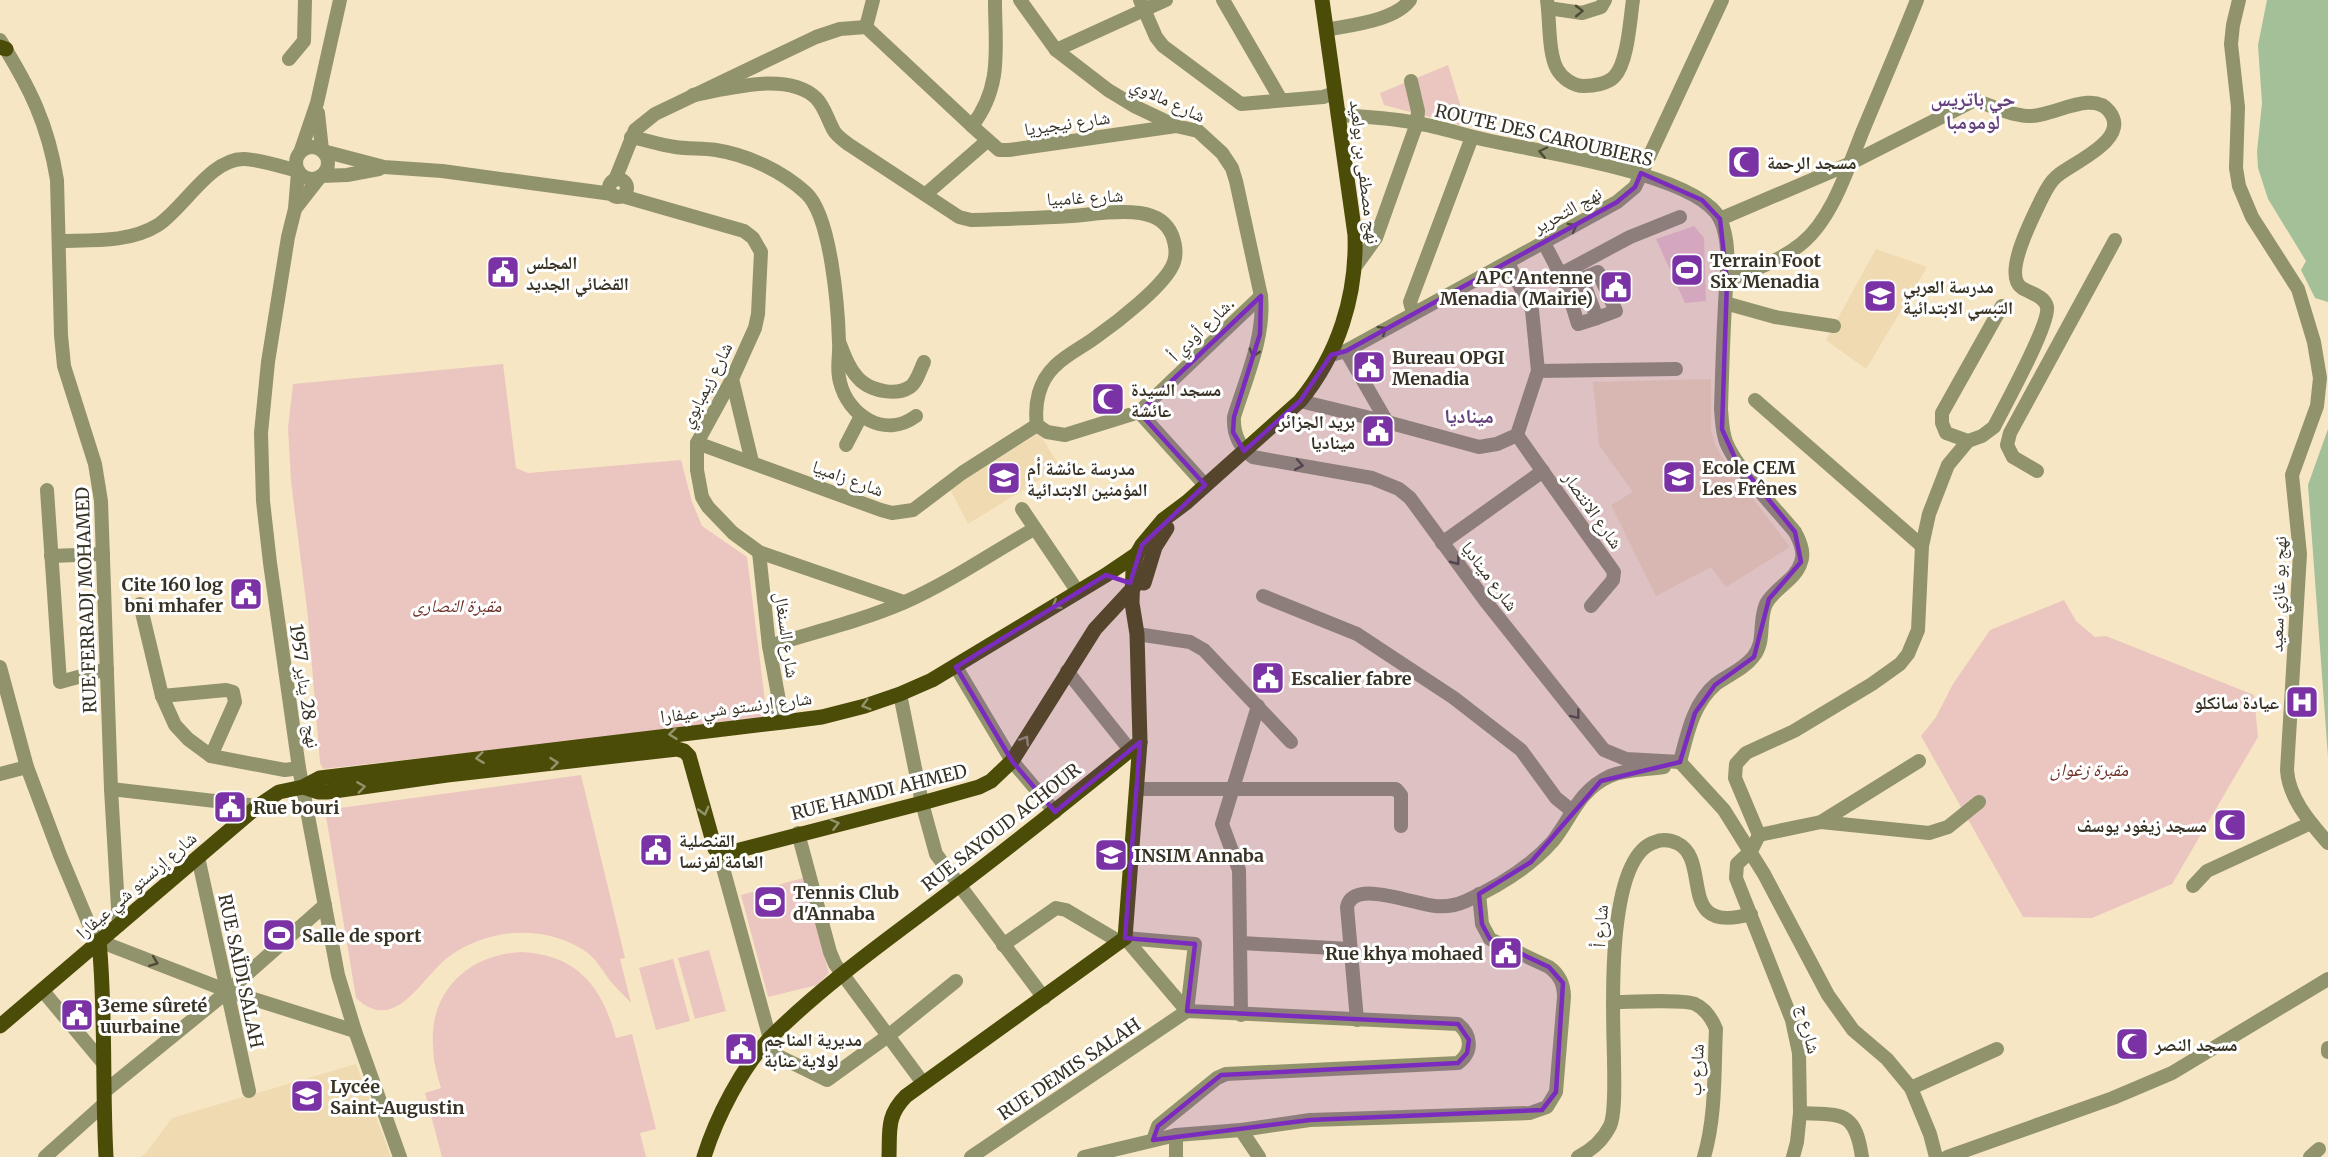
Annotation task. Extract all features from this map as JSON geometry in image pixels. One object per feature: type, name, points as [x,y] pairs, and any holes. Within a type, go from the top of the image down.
[{"type":"main road","name":"نهج مصطفى بن بولعيد","points":[[1137,634],[1132,587],[1133,570],[1142,545],[1163,519],[1187,502],[1299,401],[1338,353],[1355,267],[1355,235],[1322,0]]},
{"type":"main road","name":"نهج مصطفى بن بولعيد","points":[[1137,634],[1149,561],[1161,535],[1187,502]]},
{"type":"main road","name":"شارع إرنستو شي عيفارا","points":[[446,769],[822,717],[900,694],[956,667],[1137,554]]},
{"type":"main road","points":[[1106,575],[1132,587],[1145,575]]},
{"type":"main road","name":"RUE HAMDI AHMED","points":[[718,851],[728,853],[798,833],[922,803],[979,787],[1002,773],[1095,629],[1132,587]]},
{"type":"main road","points":[[889,1157],[890,1121],[896,1106],[923,1083],[1123,940],[1137,789],[1135,746],[1137,634]]},
{"type":"main road","name":"RUE SAYOUD ACHOUR","points":[[704,1157],[721,1116],[743,1073],[766,1043],[843,973],[1054,812],[1135,746]]},
{"type":"main road","name":"شارع إرنستو شي عيفارا","points":[[0,1026],[258,806],[279,792],[303,787],[320,778],[681,750],[689,756],[714,845],[718,851]]},
{"type":"main road","points":[[99,941],[103,983],[103,1098],[106,1157]]},
{"type":"street","points":[[289,58],[304,41],[305,0]]},
{"type":"street","points":[[298,171],[296,161],[317,103],[340,0]]},
{"type":"street","points":[[866,27],[873,0]]},
{"type":"street","points":[[264,162],[311,146],[384,167],[442,171],[580,188],[619,188],[631,137],[642,123],[655,114],[816,37],[840,29],[866,27],[972,126],[983,112],[995,78],[995,0]]},
{"type":"street","name":"شارع مالاوي","points":[[1020,0],[1056,50],[1108,90],[1136,107],[1176,126],[1198,131],[1216,147],[1232,168],[1263,314],[1260,334],[1234,417],[1233,432],[1244,451]]},
{"type":"street","points":[[1056,50],[1142,5],[1166,0]]},
{"type":"street","points":[[1223,0],[1281,100]]},
{"type":"street","points":[[1326,30],[1394,13],[1406,6],[1410,0]]},
{"type":"street","points":[[1605,0],[1601,7],[1582,13],[1551,3],[1553,55],[1557,69],[1567,80],[1578,86],[1592,86],[1614,77],[1622,63],[1633,0]]},
{"type":"street","name":"نهج التحرير","points":[[1338,353],[1544,243],[1617,202],[1635,187],[1722,0]]},
{"type":"street","points":[[1727,281],[1784,256],[1807,239],[1831,205],[1917,0]]},
{"type":"street","name":"نهج بو غازي سعيد","points":[[2239,0],[2231,44],[2238,107],[2236,168],[2239,186],[2252,217],[2293,279],[2302,299],[2314,342],[2320,378],[2317,406],[2292,475],[2300,554],[2287,770],[2293,793],[2311,823],[2328,843]]},
{"type":"street","points":[[1142,5],[1156,37],[1163,46],[1241,104],[1323,97],[1335,93]]},
{"type":"street","name":"RUE FERRADJ MOHAMED","points":[[2,46],[37,105],[48,136],[57,180],[61,335],[64,366],[99,482],[111,789],[119,925]]},
{"type":"street","points":[[1355,267],[1376,238],[1416,123],[1418,111],[1411,81]]},
{"type":"street","name":"شارع غامبيا","points":[[693,95],[768,84],[802,89],[817,99],[835,133],[848,144],[959,217],[971,220],[1074,216],[1112,211],[1153,215],[1167,225],[1175,245],[1175,260],[1164,279],[1095,338],[1053,367],[1037,396],[1035,410],[1037,424]]},
{"type":"street","points":[[1680,762],[1695,713],[1715,685],[1754,657],[1761,642],[1765,607],[1774,593],[1797,570],[1802,555],[1795,532],[1735,458],[1724,436],[1721,409],[1727,258],[1720,219],[1849,164],[1975,100],[2017,115],[2030,117],[2092,102],[2109,110],[2114,122],[2112,134],[2092,154],[2056,177],[2046,189],[2026,233],[2015,267],[2015,277],[2019,286],[2041,298],[2046,304],[2046,313],[2035,345],[1994,427],[1982,436],[1968,441],[1948,465],[1929,514],[1922,546],[1918,630],[1908,654],[1900,664],[1872,684],[1794,731],[1746,753],[1736,764],[1735,778],[1759,835],[1751,851]]},
{"type":"street","points":[[317,103],[323,150],[328,164],[321,176]]},
{"type":"street","name":"ROUTE DES CAROUBIERS","points":[[1339,115],[1416,123],[1641,173],[1688,191],[1712,208],[1720,219]]},
{"type":"street","name":"شارع نيجيريا","points":[[972,126],[999,150],[1176,126]]},
{"type":"street","points":[[631,137],[676,147],[736,154],[774,171],[807,193],[824,225],[830,253],[839,342],[837,370],[840,384],[849,404],[872,423],[900,424],[916,416]]},
{"type":"street","points":[[1413,313],[1410,302],[1472,137]]},
{"type":"street","points":[[926,194],[987,141]]},
{"type":"street","points":[[59,241],[101,240],[142,233],[158,225],[172,213],[218,167],[233,160],[264,162],[298,171],[308,178],[346,175],[384,167]]},
{"type":"street","name":"نهج 28 يناير 1957","points":[[298,171],[295,209],[288,237],[268,362],[261,434],[263,501],[299,768],[338,975],[355,1031],[400,1157]]},
{"type":"street","name":"نهج 28 يناير 1957","points":[[295,209],[321,176]]},
{"type":"street","name":"شارع زيمبابوي","points":[[619,188],[652,205],[744,231],[758,244],[761,252],[758,314],[755,328],[732,380],[697,442],[697,470],[705,502],[733,533],[759,552],[904,602]]},
{"type":"street","points":[[1563,280],[1630,237],[1680,217]]},
{"type":"street","points":[[2037,471],[2013,457],[2007,445],[2010,433],[2115,240]]},
{"type":"street","points":[[1544,243],[1563,280],[1578,324],[1616,311],[1598,272],[1582,279],[1563,280]]},
{"type":"street","points":[[1299,401],[1479,447],[1497,444],[1517,435],[1538,371],[1532,310],[1508,263]]},
{"type":"street","points":[[1582,279],[1597,318]]},
{"type":"street","name":"شارع أودي أ.","points":[[1139,412],[1261,296]]},
{"type":"street","points":[[1725,303],[1775,317],[1834,326]]},
{"type":"street","points":[[1968,441],[1946,433],[1942,423],[1942,413],[2002,306]]},
{"type":"street","points":[[2035,345],[2061,339]]},
{"type":"street","points":[[839,342],[852,369],[862,382],[885,392],[900,392],[911,386],[924,362]]},
{"type":"street","points":[[1338,353],[1387,422]]},
{"type":"street","points":[[1538,371],[1676,369]]},
{"type":"street","points":[[732,380],[752,462]]},
{"type":"street","points":[[1755,400],[1922,546]]},
{"type":"street","points":[[1037,424],[1047,432],[1065,435],[1139,412],[1205,485]]},
{"type":"street","points":[[846,445],[861,416]]},
{"type":"street","name":"شارع زامبيا","points":[[697,442],[881,510],[903,513],[914,510],[962,473],[1037,424]]},
{"type":"street","name":"شارع الانتصار","points":[[1517,435],[1614,572],[1613,580],[1591,606]]},
{"type":"street","name":"شارع ميناديا","points":[[1244,451],[1253,457],[1386,482],[1399,489],[1410,498],[1442,543],[1604,750],[1626,759],[1680,762]]},
{"type":"street","points":[[1442,543],[1543,471]]},
{"type":"street","points":[[46,490],[60,682],[107,669]]},
{"type":"street","points":[[1022,509],[1078,592]]},
{"type":"street","points":[[769,646],[874,614],[904,602],[928,591],[1034,529]]},
{"type":"street","name":"شارع السنغال","points":[[759,552],[769,646],[783,722]]},
{"type":"street","points":[[51,556],[103,554]]},
{"type":"street","points":[[1263,596],[1357,634],[1454,698],[1521,750],[1556,798],[1571,810]]},
{"type":"street","points":[[140,604],[162,696],[175,725],[188,739],[210,756],[285,770],[299,768]]},
{"type":"street","points":[[1137,634],[1190,642],[1204,650],[1291,742]]},
{"type":"street","points":[[0,667],[27,766],[64,865],[93,934],[99,941],[228,991],[355,1031]]},
{"type":"street","points":[[956,667],[1011,761],[1054,812]]},
{"type":"street","points":[[1067,671],[1135,746]]},
{"type":"street","points":[[162,696],[226,690],[233,692],[235,702],[210,756]]},
{"type":"street","points":[[900,694],[922,803],[936,854],[1044,998]]},
{"type":"street","points":[[1241,1015],[1239,870],[1222,824],[1257,706]]},
{"type":"street","points":[[1821,822],[1919,761]]},
{"type":"street","points":[[1357,1020],[1348,903],[1356,894],[1382,895],[1436,906],[1464,902],[1531,862],[1553,840],[1571,810],[1593,788],[1619,773],[1667,767],[1680,762]]},
{"type":"street","points":[[1680,762],[1724,810],[1751,851],[1828,995],[1853,1030],[1887,1059],[1911,1088],[1930,1134],[1936,1157]]},
{"type":"street","points":[[0,774],[27,766]]},
{"type":"street","points":[[111,789],[258,806]]},
{"type":"street","points":[[1137,789],[1396,789],[1401,795],[1401,826]]},
{"type":"street","points":[[1759,835],[1821,822],[1929,833],[1948,827],[1978,802]]},
{"type":"street","points":[[2193,886],[2207,871],[2311,823]]},
{"type":"street","points":[[798,833],[830,952],[923,1083]]},
{"type":"street","name":"شارع أ","points":[[1578,1157],[1594,1149],[1611,1124],[1614,1082],[1613,1002],[1620,895],[1627,875],[1641,851],[1651,843],[1670,841],[1687,850],[1691,856],[1696,886],[1702,902],[1710,913],[1730,919],[1751,914]]},
{"type":"street","name":"شارع ج","points":[[1751,851],[1740,860],[1736,873],[1792,1020],[1799,1053],[1800,1113],[1793,1157]]},
{"type":"street","name":"RUE SAÏDI SALAH","points":[[198,857],[249,1092]]},
{"type":"street","points":[[723,868],[766,1043],[827,1080],[888,1036],[956,981]]},
{"type":"street","points":[[1084,1157],[1176,1135],[1241,1130],[1310,1120],[1536,1112],[1552,1102],[1557,1086],[1564,998],[1563,983],[1550,967],[1490,939],[1482,924],[1479,894]]},
{"type":"street","points":[[45,1157],[103,1098],[325,905]]},
{"type":"street","points":[[1003,945],[1056,908],[1066,910],[1123,940],[1187,1011],[1458,1024],[1467,1033],[1469,1047],[1463,1059],[1458,1063],[1221,1075],[1158,1126],[1153,1140]]},
{"type":"street","points":[[1123,940],[1195,944],[1187,1011]]},
{"type":"street","points":[[1241,943],[1350,949]]},
{"type":"street","points":[[1947,1157],[2113,1098],[2172,1073],[2328,979]]},
{"type":"street","points":[[43,991],[104,1064]]},
{"type":"street","name":"شارع ب","points":[[1613,1002],[1693,1002],[1708,1013],[1713,1021],[1716,1029],[1713,1109],[1704,1157]]},
{"type":"street","name":"RUE DEMIS SALAH","points":[[971,1157],[1187,1011]]},
{"type":"street","points":[[1911,1088],[1997,1048]]},
{"type":"street","points":[[1800,1113],[1841,1116],[1848,1120],[1858,1133],[1862,1157]]},
{"type":"street","points":[[1241,1130],[1259,1157]]},
{"type":"street","points":[[1176,1135],[1176,1157]]},
{"type":"highlighted area","points":[[1641,173],[1702,200],[1720,219],[1727,281],[1722,429],[1735,458],[1795,532],[1801,562],[1769,599],[1754,657],[1715,685],[1695,713],[1680,762],[1601,781],[1531,862],[1479,894],[1482,924],[1490,939],[1549,967],[1563,983],[1556,1092],[1542,1110],[1310,1120],[1153,1140],[1158,1126],[1221,1075],[1458,1063],[1467,1053],[1469,1040],[1458,1024],[1187,1011],[1195,944],[1125,938],[1140,742],[1055,812],[1012,761],[956,667],[1106,575],[1130,583],[1142,545],[1205,485],[1139,412],[1261,296],[1260,334],[1234,417],[1233,432],[1244,451],[1300,401],[1331,355],[1346,351],[1617,202],[1635,187]]},
{"type":"shaded area","points":[[2267,0],[2328,0],[2328,302],[2315,298],[2301,270],[2306,261],[2268,199],[2258,168],[2257,152],[2262,103],[2258,45]]},
{"type":"shaded area","name":"مدرسة العربي التبسي الابتدائية","points":[[1876,249],[1927,267],[1866,369],[1826,340]]},
{"type":"shaded area","name":"Ecole CEM Les Frênes","points":[[1711,379],[1711,431],[1716,446],[1725,462],[1790,547],[1726,587],[1711,567],[1656,596],[1611,505],[1633,492],[1599,445],[1593,382]]},
{"type":"shaded area","points":[[2328,429],[2328,757],[2308,485]]},
{"type":"shaded area","name":"مدرسة عائشة أم المؤمنين الابتدائية","points":[[1039,433],[1060,467],[968,524],[950,489]]},
{"type":"shaded area","name":"INSIM Annaba","points":[[1099,842],[1123,844],[1122,873],[1107,870],[1098,865]]},
{"type":"shaded area","name":"Lycée Saint-Augustin","points":[[356,1064],[391,1157],[140,1157],[146,1153],[172,1118]]},
{"type":"green space","points":[[1448,65],[1467,127],[1384,105],[1380,93]]},
{"type":"green space","name":"Terrain Foot Six Menadia","points":[[1694,226],[1704,238],[1706,301],[1685,303],[1656,239]]},
{"type":"green space","name":"مقبرة النصارى","points":[[503,364],[516,468],[528,473],[681,460],[692,502],[702,526],[747,557],[766,709],[764,720],[323,769],[320,763],[308,618],[291,481],[288,428],[293,384]]},
{"type":"green space","name":"مقبرة زغوان","points":[[2064,600],[2076,621],[2095,637],[2106,636],[2254,695],[2258,737],[2172,884],[2092,918],[2023,917],[1921,736],[1936,717],[1953,684],[1990,630]]},
{"type":"green space","points":[[581,775],[625,958],[620,959],[631,1003],[587,952],[566,941],[533,933],[498,935],[466,946],[440,964],[408,999],[396,1007],[384,1010],[371,1008],[356,998],[325,810]]},
{"type":"green space","points":[[803,878],[829,973],[817,985],[768,997],[741,895]]},
{"type":"green space","points":[[709,950],[726,1011],[695,1019],[678,958]]},
{"type":"green space","points":[[522,952],[542,954],[573,967],[595,989],[603,1003],[616,1038],[632,1034],[656,1129],[640,1133],[646,1157],[442,1157],[425,1093],[441,1088],[433,1051],[434,1026],[438,1008],[445,993],[469,968],[503,954]]},
{"type":"green space","points":[[673,959],[690,1021],[656,1030],[639,968]]},
{"type":"place","name":"مسجد الرحمة","points":[[1744,162]]},
{"type":"place","name":"Terrain Foot Six Menadia","points":[[1687,270]]},
{"type":"place","name":"المجلس القضائي الجديد","points":[[503,272]]},
{"type":"place","name":"APC Antenne Menadia (Mairie)","points":[[1616,287]]},
{"type":"place","name":"مدرسة العربي التبسي الابتدائية","points":[[1880,296]]},
{"type":"place","name":"Bureau OPGI Menadia","points":[[1369,367]]},
{"type":"place","name":"مسجد السيدة عائشة","points":[[1108,399]]},
{"type":"place","name":"بريد الجزائر ميناديا","points":[[1378,431]]},
{"type":"place","name":"Ecole CEM Les Frênes","points":[[1679,477]]},
{"type":"place","name":"مدرسة عائشة أم المؤمنين الابتدائية","points":[[1004,478]]},
{"type":"place","name":"Cite 160 log bni mhafer","points":[[246,594]]},
{"type":"place","name":"Escalier fabre","points":[[1268,678]]},
{"type":"place","name":"عيادة سانكلو","points":[[2302,702]]},
{"type":"place","name":"Rue bouri","points":[[230,807]]},
{"type":"place","name":"مسجد زيغود يوسف","points":[[2230,825]]},
{"type":"place","name":"القنصلية العامة لفرنسا","points":[[656,850]]},
{"type":"place","name":"INSIM Annaba","points":[[1111,855]]},
{"type":"place","name":"Tennis Club d'Annaba","points":[[770,902]]},
{"type":"place","name":"Salle de sport","points":[[279,935]]},
{"type":"place","name":"Rue khya mohaed","points":[[1506,953]]},
{"type":"place","name":"3eme sûreté uurbaine","points":[[77,1015]]},
{"type":"place","name":"مسجد النصر","points":[[2132,1044]]},
{"type":"place","name":"مديرية المناجم لولاية عنابة","points":[[741,1049]]},
{"type":"place","name":"Lycée Saint-Augustin","points":[[307,1096]]},
{"type":"district","name":"حي باتريس لومومبا","points":[[1973,110]]},
{"type":"district","name":"ميناديا","points":[[1469,415]]}]
